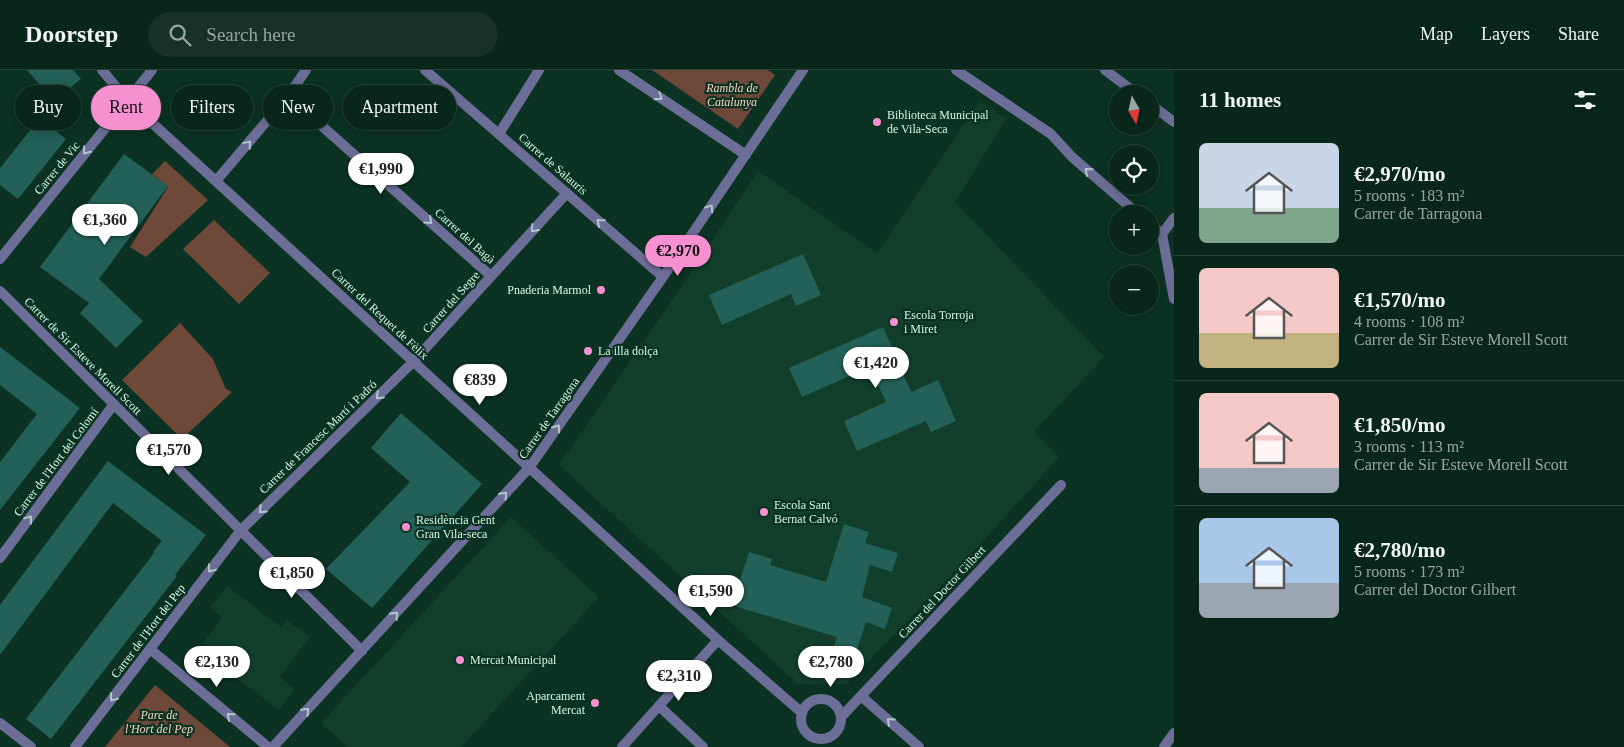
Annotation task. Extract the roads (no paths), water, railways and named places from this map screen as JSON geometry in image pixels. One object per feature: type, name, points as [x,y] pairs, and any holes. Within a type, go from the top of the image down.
[{"type":"street","name":"Carrer del Requet de Fèlix","points":[[102,70],[114,85]]},
{"type":"street","name":"Carrer de Vic","points":[[140,85],[152,70]]},
{"type":"street","points":[[296,85],[306,70]]},
{"type":"street","name":"Carrer de Salauris","points":[[426,70],[663,277]]},
{"type":"street","points":[[499,134],[539,70]]},
{"type":"street","points":[[619,70],[746,155]]},
{"type":"street","name":"Carrer de Tarragona","points":[[273,747],[529,468],[663,277],[803,70]]},
{"type":"street","points":[[956,70],[1051,134],[1072,157],[1128,205]]},
{"type":"street","points":[[1105,70],[1125,85]]},
{"type":"street","points":[[1159,111],[1174,122]]},
{"type":"street","points":[[216,181],[263,126]]},
{"type":"street","name":"Carrer de Vic","points":[[0,259],[103,130]]},
{"type":"street","name":"Carrer del Requet de Fèlix","points":[[160,130],[718,640],[802,712]]},
{"type":"street","name":"Carrer del Bagà","points":[[326,130],[491,276]]},
{"type":"street","name":"Carrer del Segre","points":[[413,362],[566,193]]},
{"type":"street","points":[[1162,234],[1174,218]]},
{"type":"street","points":[[1159,232],[1162,234],[1174,299]]},
{"type":"street","name":"Carrer de Sir Esteve Morell Scott","points":[[0,291],[362,650]]},
{"type":"street","name":"Carrer de Francesc Martí i Padró","points":[[241,530],[413,362]]},
{"type":"street","name":"Carrer de l'Hort del Colomí","points":[[0,558],[114,404]]},
{"type":"street","name":"Carrer del Doctor Gilbert","points":[[842,716],[1061,485]]},
{"type":"street","name":"Carrer de l'Hort del Pep","points":[[75,747],[241,530]]},
{"type":"street","points":[[622,747],[718,640]]},
{"type":"street","points":[[150,649],[268,747]]},
{"type":"street","points":[[862,696],[919,747]]},
{"type":"street","points":[[817,699],[830,700],[836,704],[842,716],[841,723],[834,734],[819,742],[805,730],[801,719],[802,712],[810,702],[817,699]]},
{"type":"street","points":[[659,706],[703,747]]},
{"type":"street","points":[[0,723],[31,747]]},
{"type":"street","points":[[1164,747],[1174,732]]},
{"type":"place","name":"Biblioteca Municipal de Vila-Seca","points":[[877,122]]},
{"type":"place","name":"Pnaderia Marmol","points":[[601,290]]},
{"type":"place","name":"Escola Torroja i Miret","points":[[894,322]]},
{"type":"place","name":"La illa dolça","points":[[588,351]]},
{"type":"place","name":"Escola Sant Bernat Calvó","points":[[764,512]]},
{"type":"place","name":"Residència Gent Gran Vila-seca","points":[[406,527]]},
{"type":"place","name":"Mercat Municipal","points":[[460,660]]},
{"type":"place","name":"Aparcament Mercat","points":[[595,703]]},
{"type":"park label","name":"Rambla de Catalunya","points":[[732,95]]},
{"type":"park label","name":"Parc de l'Hort del Pep","points":[[159,722]]}]
